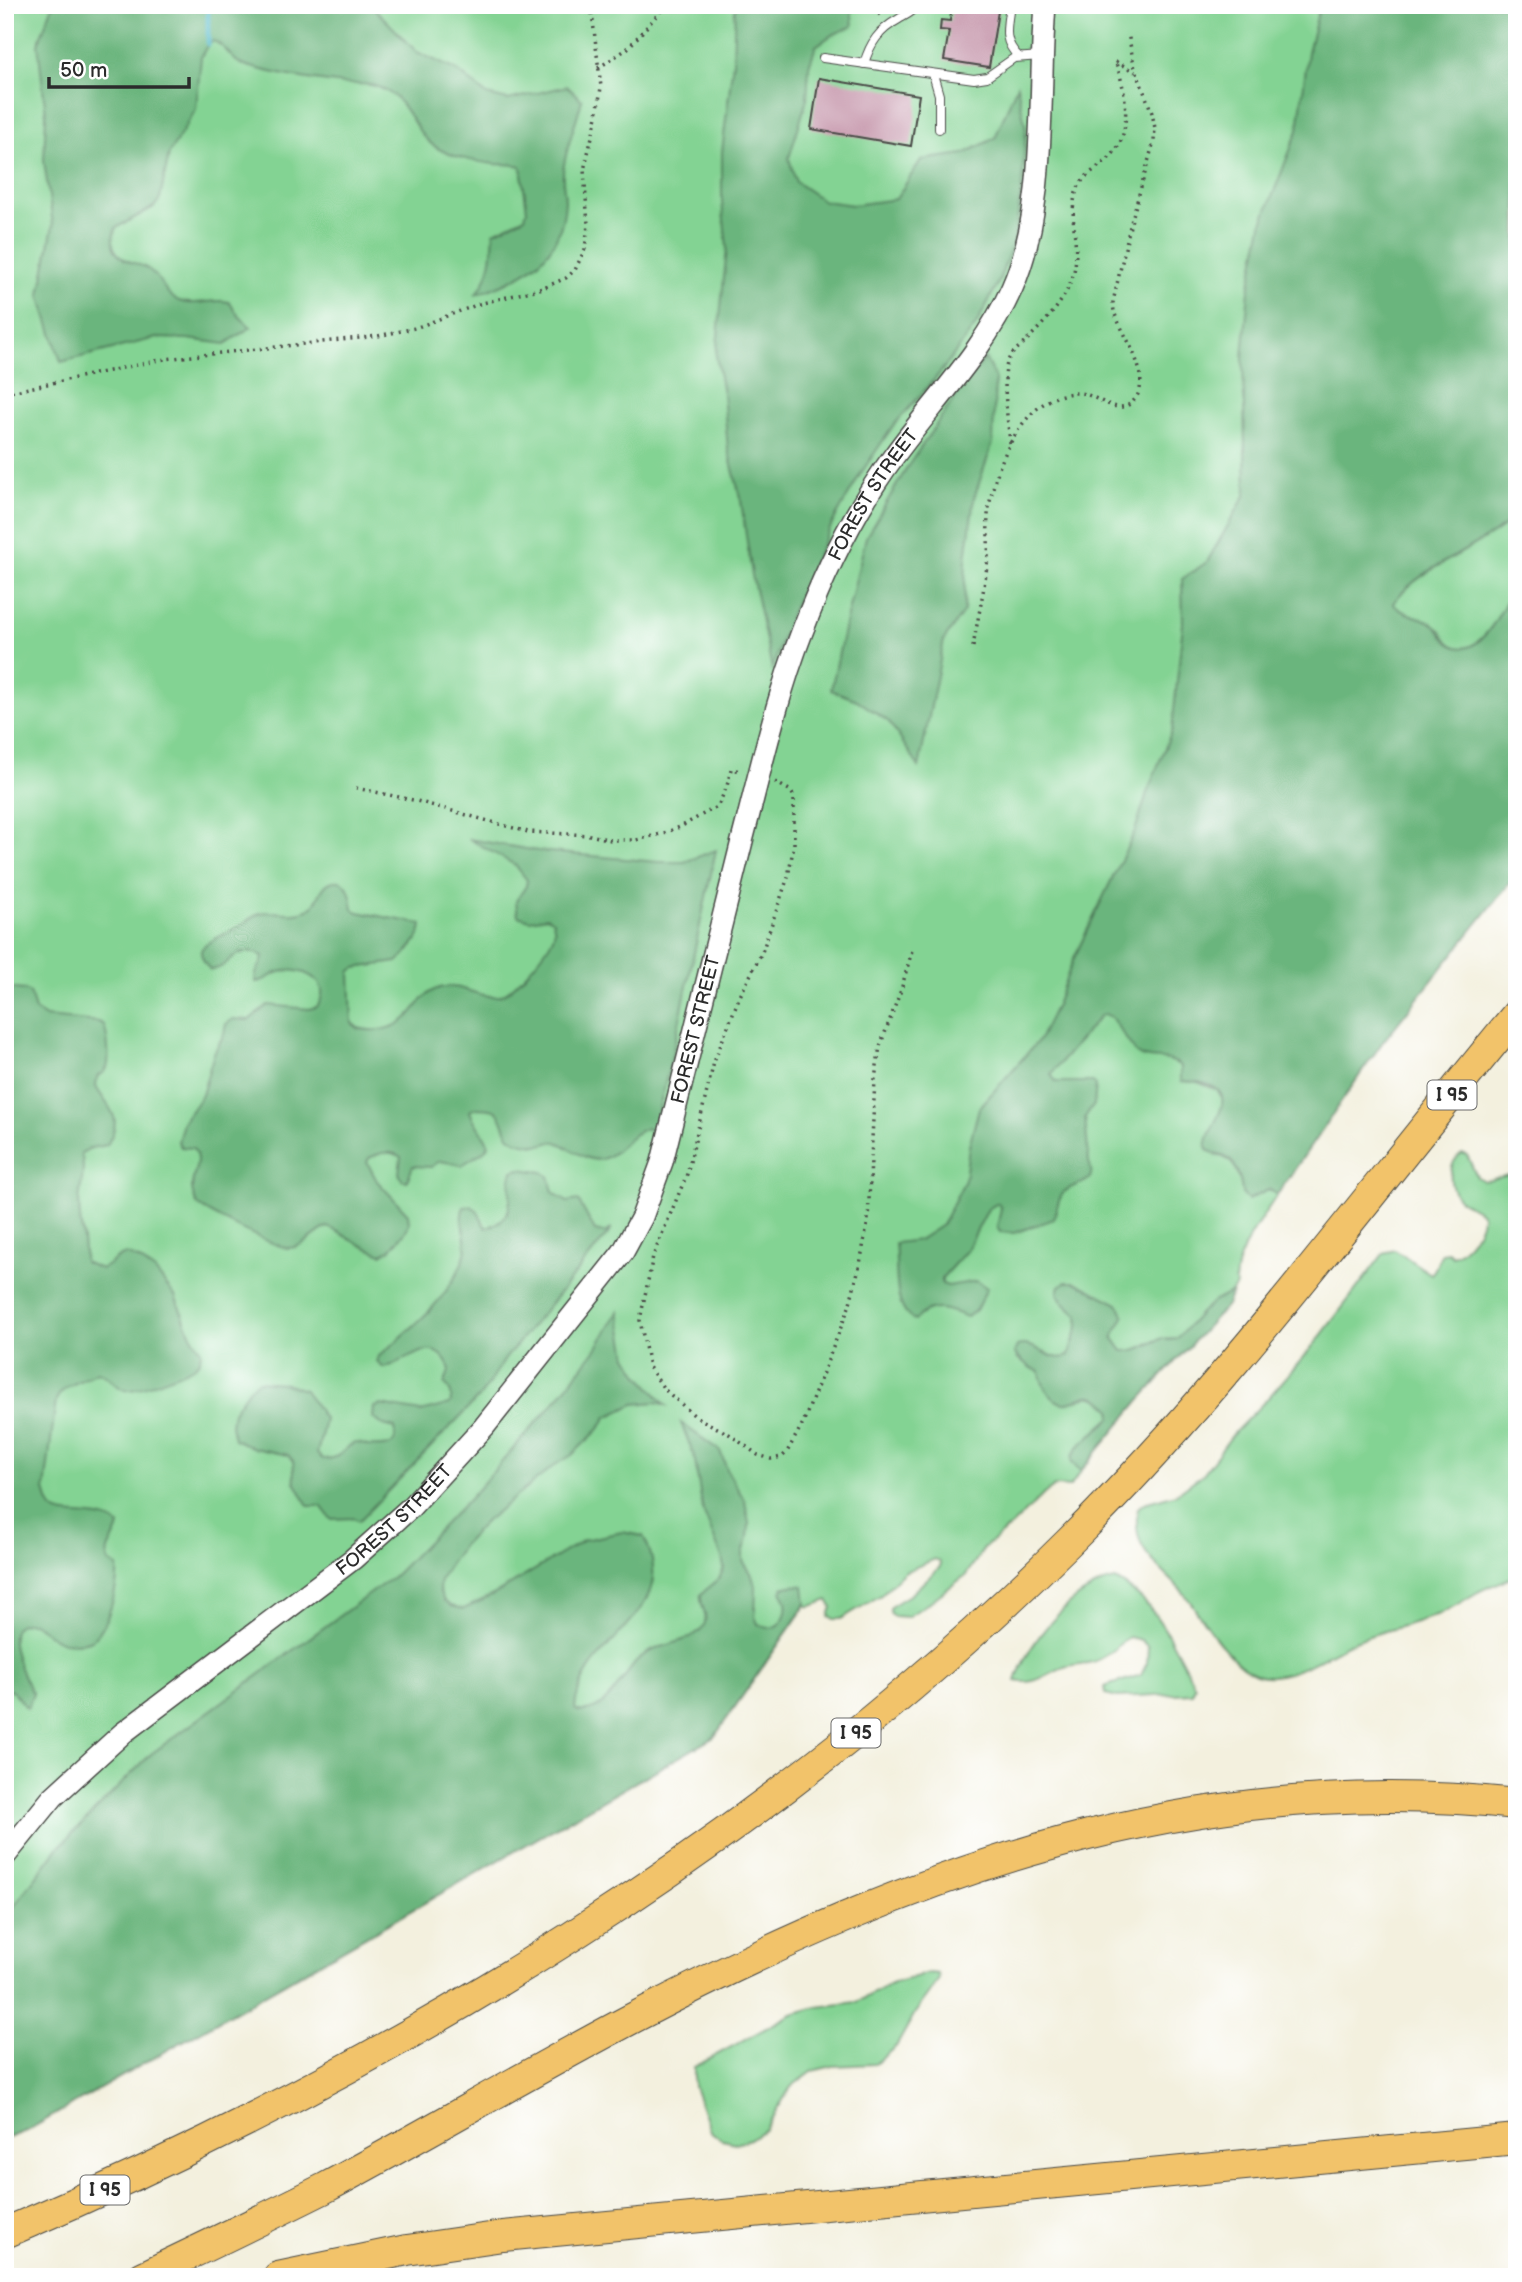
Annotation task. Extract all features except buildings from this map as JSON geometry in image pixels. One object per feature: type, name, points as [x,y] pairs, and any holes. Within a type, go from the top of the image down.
[{"type":"highway","points":[[1387,1176],[1517,989]]},
{"type":"highway","name":"I 95","points":[[5,2233],[129,2179],[260,2115],[416,2030],[638,1893],[734,1827],[817,1765],[948,1656],[1072,1540],[1173,1433],[1224,1375],[1517,1014]]},
{"type":"highway","points":[[142,2277],[324,2188],[575,2049],[695,1987],[848,1916],[985,1864],[1103,1830],[1236,1805],[1371,1797],[1438,1798],[1517,1804]]},
{"type":"highway","points":[[278,2277],[407,2250],[503,2236],[1517,2139]]},
{"type":"street","name":"FOREST STREET","points":[[5,1856],[53,1797],[123,1733],[333,1574],[403,1516],[484,1427],[623,1252],[642,1217],[658,1175],[759,776],[802,632],[857,513],[893,458],[982,341],[1012,287],[1024,256],[1033,214],[1045,5]]},
{"type":"lane","points":[[864,64],[876,35],[918,5]]},
{"type":"lane","points":[[1010,5],[1007,35],[1011,49],[1019,57]]},
{"type":"lane","points":[[823,58],[974,79],[987,76],[1014,58],[1041,56]]},
{"type":"lane","points":[[933,75],[939,95],[939,129]]},
{"type":"path","points":[[5,393],[164,359],[379,336],[415,328],[487,301],[542,288],[566,278],[575,270],[585,249],[587,225],[584,170],[601,87],[591,5]]},
{"type":"path","points":[[598,68],[626,49],[666,5]]},
{"type":"path","points":[[973,647],[988,557],[988,515],[995,476],[1010,443],[1027,419],[1050,399],[1080,393],[1116,407],[1129,403],[1138,395],[1141,377],[1113,302],[1130,226],[1154,141],[1152,113],[1130,51],[1128,33]]},
{"type":"path","points":[[1010,443],[1006,366],[1015,351],[1057,307],[1073,276],[1077,246],[1074,214],[1076,194],[1080,183],[1118,148],[1123,130],[1124,98],[1115,61],[1137,74]]},
{"type":"path","points":[[356,788],[413,800],[528,832],[590,835],[611,840],[636,840],[662,834],[718,806],[732,769],[759,776],[791,791],[794,797],[794,844],[789,877],[762,952],[739,998],[713,1062],[687,1174],[653,1256],[640,1320],[649,1367],[664,1388],[696,1417],[729,1434],[765,1458],[782,1457],[794,1441],[849,1307],[868,1220],[875,1079],[880,1046],[901,990],[913,947]]},
{"type":"green space","points":[[5,5],[1454,5],[1181,1065],[1181,1076],[1188,1082],[1197,1082],[1217,1090],[1223,1099],[1215,1155],[1228,1160],[1236,1169],[1243,1195],[1248,1199],[1270,1189],[1277,1195],[1243,1251],[1238,1263],[1236,1286],[1232,1292],[1213,1302],[1177,1339],[1160,1339],[1133,1350],[1123,1351],[1113,1337],[1122,1321],[1101,1296],[1075,1282],[1061,1300],[1078,1315],[1079,1324],[1069,1355],[1059,1358],[1044,1351],[1017,1358],[1040,1372],[1057,1401],[1095,1398],[1111,1408],[1112,1417],[1078,1447],[1076,1467],[1081,1471],[1070,1487],[1056,1486],[1045,1493],[1012,1526],[985,1547],[966,1575],[907,1617],[893,1616],[890,1607],[911,1594],[940,1567],[940,1562],[935,1559],[904,1572],[881,1595],[841,1619],[829,1616],[832,1607],[828,1600],[809,1607],[806,1605],[714,1737],[26,2131],[5,2139]]},
{"type":"green space","points":[[53,5],[371,5],[417,52],[458,71],[487,95],[508,100],[567,86],[582,100],[564,166],[565,201],[557,238],[548,252],[524,273],[475,295],[487,274],[492,257],[494,232],[525,217],[527,210],[521,166],[476,161],[439,149],[425,138],[399,101],[381,88],[300,78],[253,68],[237,62],[213,41],[208,44],[201,57],[196,109],[169,154],[160,199],[154,207],[116,228],[113,245],[122,257],[152,272],[174,299],[185,303],[229,302],[251,327],[225,344],[156,338],[61,362],[40,295],[53,225],[44,161],[46,114],[38,44]]},
{"type":"green space","points":[[735,5],[851,5],[853,26],[816,46],[809,66],[807,99],[789,158],[796,182],[824,201],[853,205],[896,199],[921,160],[964,154],[995,138],[1017,85],[1026,129],[1015,238],[998,283],[976,325],[939,374],[893,426],[861,473],[833,522],[809,573],[790,616],[772,669],[752,575],[741,501],[728,449],[723,393],[716,356],[727,248],[722,202],[722,152],[733,61]]},
{"type":"green space","points":[[1320,5],[1517,5],[1517,522],[1510,521],[1433,568],[1393,603],[1405,612],[1430,622],[1453,645],[1468,647],[1478,642],[1496,620],[1517,572],[1517,874],[1382,1043],[1277,1195],[1270,1189],[1248,1200],[1243,1195],[1238,1172],[1232,1163],[1207,1150],[1207,1141],[1220,1111],[1221,1094],[1213,1087],[1198,1082],[1181,1081],[1181,1066],[1175,1062],[1146,1058],[1136,1053],[1111,1017],[1105,1014],[1100,1016],[1051,1074],[1056,1082],[1093,1082],[1096,1085],[1094,1105],[1085,1117],[1091,1176],[1064,1192],[1054,1219],[1014,1233],[1000,1232],[997,1227],[1001,1209],[998,1203],[988,1209],[967,1250],[942,1278],[942,1284],[948,1286],[977,1281],[987,1288],[976,1310],[967,1317],[933,1309],[915,1320],[907,1315],[899,1297],[895,1243],[919,1240],[942,1225],[965,1180],[969,1146],[979,1108],[1039,1040],[1056,1005],[1074,958],[1135,831],[1172,730],[1183,623],[1182,579],[1207,562],[1246,494],[1243,357],[1249,290],[1263,220],[1298,130],[1308,52]]},
{"type":"green space","points":[[985,358],[995,378],[993,442],[974,498],[966,559],[964,611],[944,640],[919,767],[889,722],[857,700],[831,690],[866,537],[908,466]]},
{"type":"green space","points":[[1510,521],[1517,522],[1515,581],[1497,619],[1478,641],[1469,647],[1455,647],[1437,627],[1396,608],[1392,603],[1419,579]]},
{"type":"green space","points":[[469,839],[538,851],[658,862],[684,862],[716,850],[653,1132],[647,1128],[640,1131],[614,1153],[596,1160],[554,1142],[540,1145],[516,1140],[507,1133],[496,1111],[475,1108],[470,1111],[471,1115],[489,1145],[462,1165],[440,1161],[431,1167],[413,1166],[407,1181],[402,1180],[399,1173],[401,1157],[394,1153],[385,1153],[369,1158],[367,1162],[377,1181],[408,1214],[406,1231],[390,1250],[382,1254],[327,1227],[299,1245],[283,1247],[202,1208],[196,1203],[192,1188],[197,1165],[196,1154],[193,1148],[181,1147],[178,1142],[183,1122],[202,1095],[226,1024],[233,1019],[249,1020],[268,1005],[309,1009],[317,1007],[322,992],[314,978],[299,972],[282,972],[256,982],[263,956],[253,953],[238,954],[217,969],[210,970],[202,956],[203,947],[260,913],[303,912],[313,906],[325,886],[339,881],[347,886],[353,909],[358,912],[422,924],[417,940],[397,962],[355,968],[350,972],[352,1023],[358,1028],[378,1030],[391,1027],[408,1017],[426,996],[440,988],[454,987],[491,996],[504,994],[544,952],[554,935],[553,921],[547,917],[530,920],[518,916],[516,901],[527,880],[515,865]]},
{"type":"green space","points":[[5,988],[30,993],[35,1010],[46,1017],[99,1022],[104,1025],[108,1061],[106,1070],[97,1077],[96,1087],[115,1120],[107,1145],[81,1153],[83,1168],[79,1211],[84,1262],[101,1269],[126,1254],[155,1271],[175,1296],[190,1333],[201,1350],[200,1360],[195,1366],[148,1385],[125,1390],[97,1372],[68,1387],[56,1400],[45,1489],[48,1501],[59,1513],[102,1518],[119,1525],[108,1552],[109,1562],[117,1566],[117,1574],[107,1617],[103,1627],[91,1640],[81,1643],[64,1642],[31,1623],[15,1628],[13,1646],[16,1657],[33,1694],[27,1708],[13,1692],[5,1688]]},
{"type":"green space","points":[[1462,1153],[1467,1155],[1477,1177],[1484,1181],[1517,1173],[1517,1575],[1478,1592],[1441,1613],[1355,1641],[1294,1671],[1268,1676],[1256,1674],[1246,1669],[1226,1651],[1186,1596],[1150,1558],[1139,1537],[1138,1508],[1144,1503],[1176,1494],[1203,1474],[1234,1433],[1310,1350],[1384,1253],[1395,1250],[1431,1274],[1442,1253],[1448,1252],[1452,1256],[1468,1244],[1480,1226],[1482,1214],[1459,1199],[1452,1188],[1452,1168]]},
{"type":"green space","points":[[519,1169],[543,1172],[549,1176],[553,1192],[567,1202],[578,1200],[595,1231],[604,1233],[612,1229],[505,1359],[481,1395],[359,1521],[354,1518],[331,1519],[321,1506],[308,1506],[295,1482],[293,1461],[288,1455],[254,1448],[234,1439],[231,1425],[233,1412],[250,1387],[258,1381],[282,1383],[305,1390],[325,1420],[317,1454],[323,1459],[330,1459],[353,1444],[380,1446],[391,1445],[395,1441],[395,1428],[383,1425],[373,1418],[374,1407],[381,1405],[421,1412],[450,1404],[451,1393],[444,1384],[450,1369],[436,1352],[420,1352],[383,1368],[377,1361],[379,1356],[430,1311],[451,1284],[465,1254],[462,1218],[464,1207],[471,1206],[477,1210],[486,1228],[497,1223],[505,1217],[508,1210],[513,1171]]},
{"type":"green space","points":[[1066,1282],[1075,1282],[1118,1304],[1124,1316],[1113,1337],[1123,1351],[1139,1349],[1163,1338],[1177,1339],[1201,1312],[1232,1292],[1227,1305],[1139,1401],[1081,1471],[1072,1463],[1072,1457],[1078,1447],[1112,1417],[1111,1409],[1093,1396],[1084,1396],[1072,1402],[1060,1402],[1046,1390],[1040,1372],[1029,1367],[1014,1353],[1017,1346],[1024,1345],[1057,1357],[1069,1355],[1079,1324],[1078,1315],[1061,1300],[1058,1293],[1060,1286]]},
{"type":"green space","points":[[619,1311],[627,1356],[639,1375],[666,1405],[657,1402],[634,1404],[607,1417],[598,1430],[572,1455],[555,1465],[486,1521],[463,1545],[447,1568],[440,1580],[439,1590],[444,1601],[464,1609],[495,1594],[584,1540],[622,1532],[643,1536],[653,1563],[651,1587],[642,1607],[593,1664],[581,1685],[575,1710],[586,1711],[604,1703],[645,1654],[699,1632],[705,1621],[701,1594],[719,1579],[724,1568],[703,1511],[694,1455],[681,1423],[720,1451],[728,1472],[745,1501],[749,1523],[743,1561],[756,1588],[755,1616],[758,1624],[772,1627],[782,1620],[787,1607],[782,1593],[785,1587],[804,1586],[806,1604],[714,1737],[26,2131],[5,2139],[5,1918],[58,1848],[151,1754],[394,1576],[469,1499],[559,1397],[596,1349]]},
{"type":"green space","points":[[1115,1580],[1142,1600],[1163,1626],[1195,1686],[1192,1693],[1118,1697],[1105,1694],[1104,1687],[1141,1675],[1147,1663],[1148,1647],[1141,1640],[1129,1637],[1096,1661],[1064,1667],[1029,1682],[1016,1681],[1030,1650],[1054,1619],[1083,1594]]},
{"type":"green space","points":[[929,1973],[938,1974],[939,1979],[897,2045],[875,2064],[833,2066],[812,2071],[791,2087],[765,2129],[750,2139],[736,2143],[722,2140],[710,2131],[694,2087],[694,2067],[792,2014],[817,2007],[857,2002],[893,1983]]},
{"type":"waterway","points":[[208,5],[208,44]]}]
